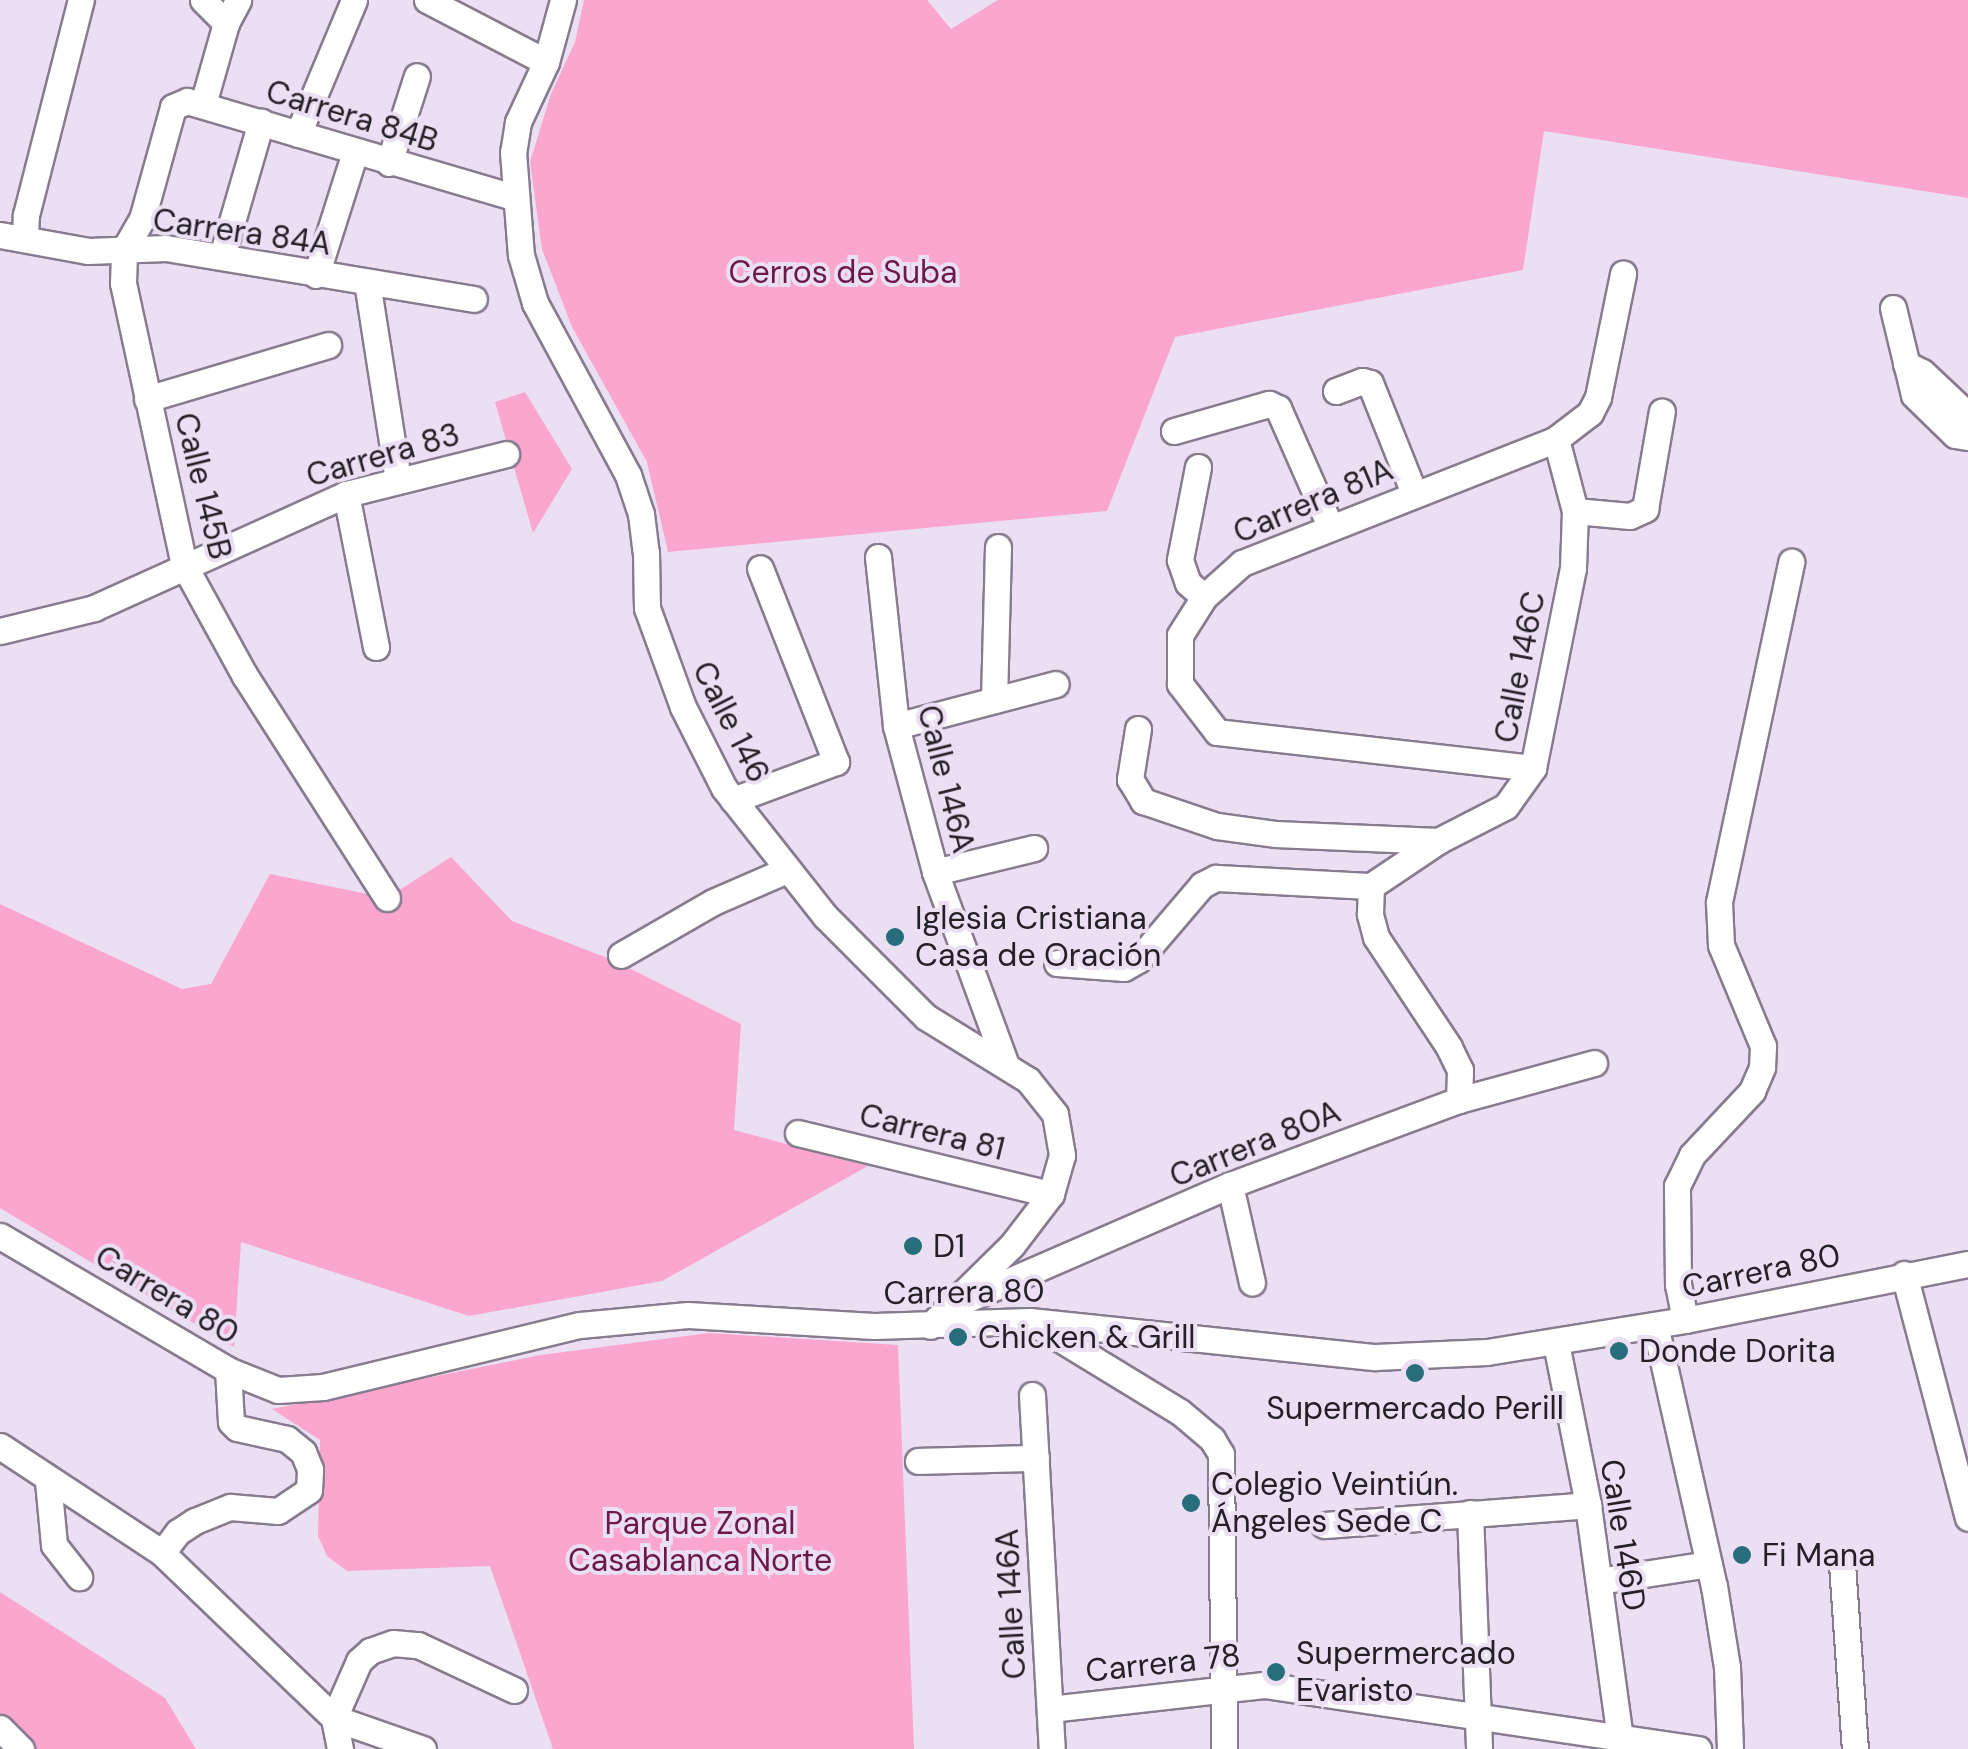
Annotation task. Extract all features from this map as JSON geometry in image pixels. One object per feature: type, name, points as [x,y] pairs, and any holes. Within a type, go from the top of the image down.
[{"type":"street","points":[[13,237],[26,215],[81,0]]},
{"type":"street","points":[[203,0],[232,11],[203,104]]},
{"type":"street","points":[[298,134],[354,0]]},
{"type":"street","points":[[427,0],[546,62]]},
{"type":"street","name":"Calle 146","points":[[563,0],[546,62],[518,122],[513,196],[521,255],[535,303],[609,436],[641,514],[646,608],[655,641],[683,706],[734,800],[786,870],[900,995],[926,1017],[1028,1080],[1055,1114],[1062,1155],[1050,1194],[1012,1244],[930,1326]]},
{"type":"street","points":[[389,162],[417,76]]},
{"type":"street","name":"Carrera 84B","points":[[173,107],[186,100],[203,104],[513,196]]},
{"type":"street","name":"Calle 145B","points":[[173,107],[142,219],[124,250],[123,283],[184,565],[245,676],[387,898]]},
{"type":"street","points":[[222,256],[261,122]]},
{"type":"street","points":[[316,275],[355,152]]},
{"type":"street","name":"Carrera 84A","points":[[13,237],[88,251],[166,248],[474,299]]},
{"type":"street","name":"Carrera 81A","points":[[1533,768],[1217,732],[1180,684],[1180,635],[1204,597],[1242,563],[1556,438],[1590,413],[1598,397],[1623,274]]},
{"type":"street","points":[[367,282],[398,481]]},
{"type":"street","points":[[1892,308],[1914,395],[1955,435],[1968,437]]},
{"type":"street","points":[[147,399],[328,344]]},
{"type":"street","points":[[1906,364],[1922,372],[1968,415]]},
{"type":"street","points":[[1336,391],[1362,381],[1370,383],[1414,494]]},
{"type":"street","points":[[1174,431],[1268,404],[1278,408],[1330,526]]},
{"type":"street","points":[[1575,511],[1630,516],[1645,508],[1662,411]]},
{"type":"street","name":"Calle 146C","points":[[1371,886],[1438,841],[1506,806],[1533,768],[1573,568],[1575,511],[1556,438]]},
{"type":"street","name":"Carrera 83","points":[[0,631],[94,608],[346,494],[506,454]]},
{"type":"street","points":[[1198,467],[1180,560],[1188,583],[1204,597]]},
{"type":"street","points":[[346,494],[376,647]]},
{"type":"street","points":[[994,700],[998,547]]},
{"type":"street","name":"Calle 146A","points":[[878,558],[896,726],[936,872],[1006,1065]]},
{"type":"street","points":[[1685,1320],[1678,1285],[1677,1186],[1692,1155],[1752,1091],[1762,1067],[1763,1046],[1722,945],[1719,902],[1791,562]]},
{"type":"street","points":[[734,800],[836,762],[760,568]]},
{"type":"street","points":[[896,726],[1056,684]]},
{"type":"street","points":[[1138,729],[1130,779],[1144,801],[1217,826],[1276,834],[1438,841]]},
{"type":"street","points":[[936,872],[1034,848]]},
{"type":"street","points":[[620,955],[713,902],[786,870]]},
{"type":"street","points":[[1057,963],[1124,968],[1138,960],[1202,885],[1216,878],[1371,886],[1370,914],[1376,937],[1454,1058],[1462,1085],[1459,1100]]},
{"type":"street","name":"Carrera 80A","points":[[948,1307],[1230,1185],[1459,1100],[1594,1063]]},
{"type":"street","name":"Carrera 81","points":[[798,1133],[1050,1194]]},
{"type":"street","points":[[1230,1185],[1252,1283]]},
{"type":"street","name":"Carrera 80","points":[[0,1236],[228,1370],[278,1390],[298,1390],[580,1325],[688,1315],[930,1326],[1030,1321],[1375,1357],[1486,1352],[1685,1320],[1968,1264]]},
{"type":"street","points":[[1904,1274],[1968,1518]]},
{"type":"street","points":[[1030,1321],[1093,1355],[1180,1412],[1212,1439],[1222,1454],[1224,1749]]},
{"type":"street","points":[[1655,1325],[1709,1564],[1727,1666],[1730,1749]]},
{"type":"street","name":"Calle 146D","points":[[1556,1343],[1588,1505],[1620,1738]]},
{"type":"street","points":[[162,1553],[178,1532],[195,1522],[230,1507],[278,1511],[309,1490],[310,1469],[303,1452],[287,1439],[237,1428],[232,1422],[228,1370]]},
{"type":"street","name":"Calle 146A","points":[[1032,1394],[1052,1749]]},
{"type":"street","points":[[0,1446],[162,1553],[334,1718],[424,1749]]},
{"type":"street","points":[[918,1461],[1036,1458]]},
{"type":"street","points":[[48,1481],[54,1545],[79,1576]]},
{"type":"street","points":[[1324,1525],[1588,1505]]},
{"type":"street","points":[[1470,1513],[1481,1716],[1479,1749]]},
{"type":"street","points":[[1598,1582],[1709,1564]]},
{"type":"street","points":[[1842,1564],[1855,1749]]},
{"type":"street","points":[[340,1749],[334,1718],[359,1661],[392,1643],[418,1646],[514,1690]]},
{"type":"street","name":"Carrera 78","points":[[1050,1709],[1222,1686],[1264,1685],[1655,1746],[1698,1749]]},
{"type":"street","points":[[0,1728],[21,1749]]},
{"type":"green space","name":"Cerros de Suba","points":[[584,0],[927,0],[951,29],[998,0],[1968,0],[1968,198],[1544,131],[1523,270],[1175,337],[1107,511],[668,552],[647,462],[572,327],[542,249],[530,162],[551,94],[575,42]]},
{"type":"green space","points":[[525,392],[572,469],[533,533],[495,402]]},
{"type":"green space","points":[[451,857],[512,921],[615,961],[741,1024],[734,1130],[868,1166],[662,1281],[469,1316],[241,1242],[234,1347],[0,1208],[0,904],[182,989],[211,984],[270,874],[387,898]]},
{"type":"green space","name":"Parque Zonal Casablanca Norte","points":[[709,1333],[898,1345],[914,1749],[553,1749],[490,1566],[347,1571],[327,1556],[318,1536],[320,1440],[272,1409],[541,1355]]},
{"type":"green space","points":[[0,1592],[165,1698],[196,1749],[0,1749]]},
{"type":"place","name":"Iglesia Cristiana Casa de Oración","points":[[895,937]]},
{"type":"place","name":"D1","points":[[913,1246]]},
{"type":"place","name":"Chicken & Grill","points":[[958,1337]]},
{"type":"place","name":"Donde Dorita","points":[[1619,1351]]},
{"type":"place","name":"Supermercado Perill","points":[[1415,1373]]},
{"type":"place","name":"Colegio Veintiún. Ángeles Sede C","points":[[1191,1503]]},
{"type":"place","name":"Fi Mana","points":[[1742,1555]]},
{"type":"place","name":"Supermercado Evaristo","points":[[1276,1672]]}]
